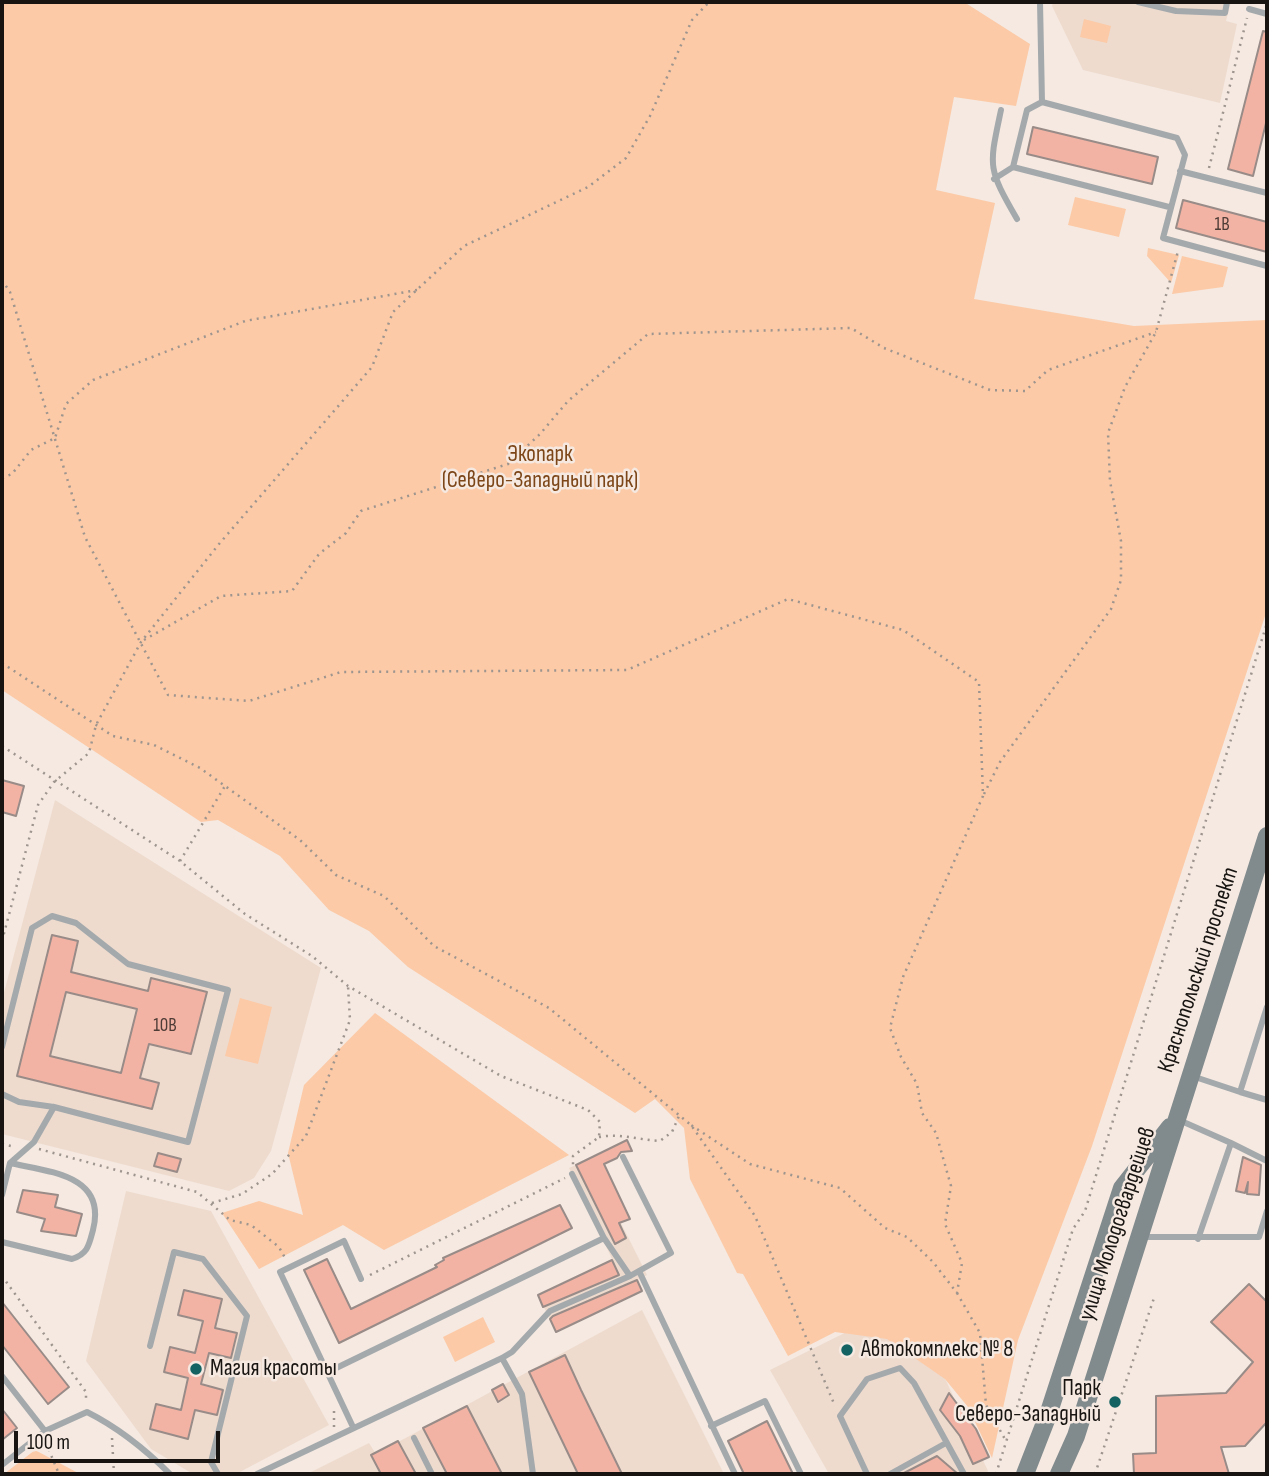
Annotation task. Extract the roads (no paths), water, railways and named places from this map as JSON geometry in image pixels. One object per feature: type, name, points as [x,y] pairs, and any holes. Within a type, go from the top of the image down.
[{"type":"street","name":"Краснопольский проспект","points":[[1177,1119],[1267,836]]},
{"type":"street","name":"улица Молодогвардейцев","points":[[1059,1474],[1076,1436],[1177,1119]]},
{"type":"street","name":"улица Молодогвардейцев","points":[[1025,1474],[1048,1415],[1122,1188],[1177,1119]]},
{"type":"lane","points":[[1040,2],[1042,102]]},
{"type":"lane","points":[[1138,2],[1176,11],[1224,13],[1227,2]]},
{"type":"lane","points":[[1249,9],[1267,14]]},
{"type":"lane","points":[[994,179],[1013,167],[1027,110],[1042,102],[1177,138],[1185,155],[1169,207],[1163,238],[1179,245],[1267,266]]},
{"type":"lane","points":[[1001,110],[992,156],[994,179],[1017,219]]},
{"type":"lane","points":[[1013,167],[1169,207]]},
{"type":"lane","points":[[1180,171],[1267,193]]},
{"type":"lane","points":[[2,1047],[32,928],[52,916],[76,923],[128,964],[228,990],[188,1142],[54,1107],[19,1102],[2,1094]]},
{"type":"lane","points":[[1240,1092],[1267,1007]]},
{"type":"lane","points":[[1191,1076],[1267,1100]]},
{"type":"lane","points":[[2,1195],[10,1163],[28,1148],[54,1107]]},
{"type":"lane","points":[[1177,1119],[1267,1161]]},
{"type":"lane","points":[[1198,1239],[1231,1143]]},
{"type":"lane","points":[[257,1474],[502,1358],[512,1352],[550,1311],[629,1276],[671,1253],[623,1157]]},
{"type":"lane","points":[[2,1242],[72,1259],[83,1256],[89,1247],[97,1213],[94,1198],[73,1180],[10,1163]]},
{"type":"lane","points":[[572,1174],[604,1238],[629,1276]]},
{"type":"lane","points":[[1139,1237],[1259,1237],[1267,1211]]},
{"type":"lane","points":[[328,1372],[604,1238]]},
{"type":"lane","points":[[353,1427],[280,1272],[344,1241],[361,1279]]},
{"type":"lane","points":[[150,1346],[174,1252],[203,1259],[247,1316],[211,1462],[218,1474]]},
{"type":"lane","points":[[639,1271],[735,1474]]},
{"type":"lane","points":[[502,1358],[522,1394],[533,1474]]},
{"type":"lane","points":[[867,1474],[840,1416],[867,1379],[900,1368],[914,1383],[964,1474]]},
{"type":"lane","points":[[2,1376],[43,1432]]},
{"type":"lane","points":[[2,1387],[10,1386]]},
{"type":"lane","points":[[711,1426],[765,1401],[801,1474]]},
{"type":"lane","points":[[2,1465],[43,1432],[87,1412],[111,1424],[149,1453],[170,1474]]},
{"type":"lane","points":[[414,1438],[432,1474]]},
{"type":"lane","points":[[890,1474],[946,1443]]},
{"type":"place","name":"Автокомплекс № 8","points":[[847,1350]]},
{"type":"place","name":"Магия красоты","points":[[196,1369]]},
{"type":"place","name":"Парк Северо-Западный","points":[[1115,1402]]},
{"type":"park label","name":"Экопарк (Северо-Западный парк)","points":[[540,468]]}]
